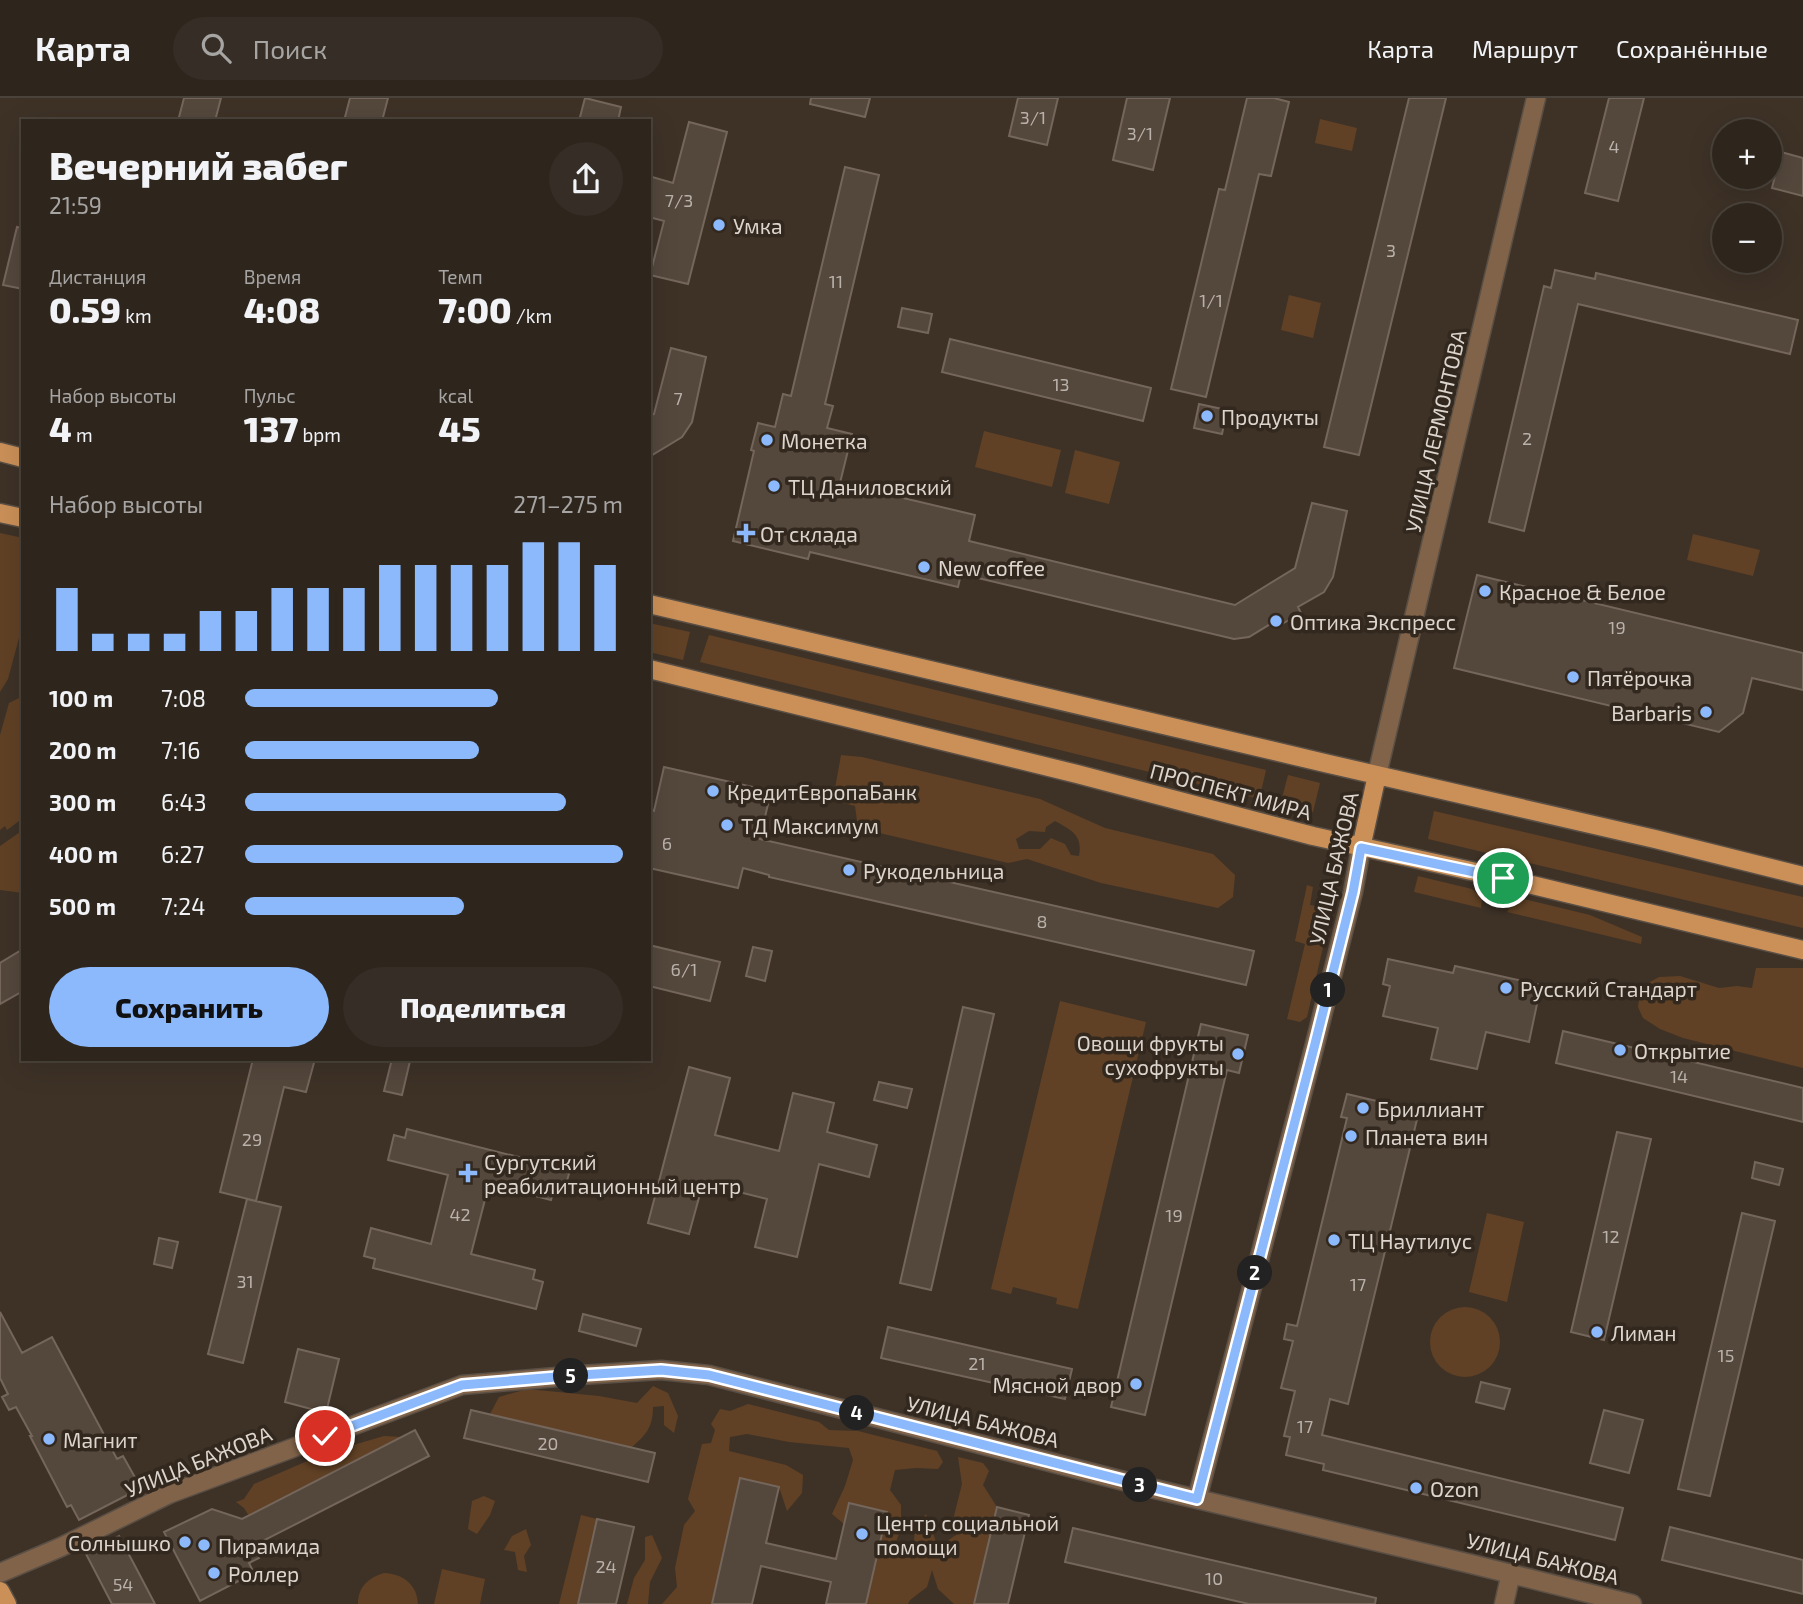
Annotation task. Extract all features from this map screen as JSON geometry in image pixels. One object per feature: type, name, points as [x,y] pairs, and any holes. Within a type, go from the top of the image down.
[{"type":"main road","points":[[0,452],[21,457]]},
{"type":"main road","points":[[0,513],[21,518]]},
{"type":"main road","points":[[651,604],[1803,876]]},
{"type":"main road","name":"ПРОСПЕКТ МИРА","points":[[651,669],[1077,774],[1361,848],[1503,878],[1803,950]]},
{"type":"main road","name":"УЛИЦА БАЖОВА","points":[[1361,848],[1377,775]]},
{"type":"main road","points":[[0,1591],[7,1604]]},
{"type":"street","name":"УЛИЦА ЛЕРМОНТОВА","points":[[1377,775],[1536,98]]},
{"type":"street","name":"УЛИЦА БАЖОВА","points":[[1197,1499],[1315,1044],[1353,892],[1361,848]]},
{"type":"street","name":"УЛИЦА БАЖОВА","points":[[0,1573],[169,1494],[462,1385],[661,1370],[709,1375],[1197,1499],[1632,1604]]},
{"type":"street","points":[[1504,1604],[1511,1573]]},
{"type":"shaded area","points":[[1320,119],[1357,128],[1352,151],[1315,143]]},
{"type":"shaded area","points":[[1289,295],[1321,303],[1313,338],[1281,330]]},
{"type":"shaded area","points":[[984,431],[1061,450],[1052,487],[975,467]]},
{"type":"shaded area","points":[[1075,450],[1120,462],[1109,504],[1065,493]]},
{"type":"shaded area","points":[[0,533],[21,538],[21,630],[8,679],[0,692]]},
{"type":"shaded area","points":[[1693,534],[1760,550],[1753,576],[1687,560]]},
{"type":"shaded area","points":[[651,623],[690,632],[683,660],[651,652]]},
{"type":"shaded area","points":[[709,635],[1266,770],[1261,792],[1282,798],[1288,775],[1320,783],[1313,812],[700,662]]},
{"type":"shaded area","points":[[21,697],[21,820],[7,830],[5,826],[0,830],[0,735],[9,703]]},
{"type":"shaded area","points":[[841,755],[862,757],[1040,799],[1105,828],[1213,854],[1235,875],[1233,897],[1218,908],[1101,883],[1027,859],[1008,863],[858,828],[855,806],[833,800]],"holes":[[[1055,821],[1071,830],[1077,838],[1079,856],[1071,855],[1065,844],[1051,838],[1040,849],[1019,849],[1016,839],[1029,831],[1045,832],[1046,827]]]},
{"type":"shaded area","points":[[1434,811],[1803,897],[1803,928],[1428,839]]},
{"type":"shaded area","points":[[21,831],[21,893],[0,890],[0,846]]},
{"type":"shaded area","points":[[1418,876],[1472,889],[1482,898],[1481,908],[1414,892]]},
{"type":"shaded area","points":[[1307,885],[1313,887],[1310,905],[1328,908],[1331,888],[1334,899],[1307,1017],[1300,1022],[1287,1019],[1305,944],[1295,941]]},
{"type":"shaded area","points":[[1520,898],[1590,915],[1642,937],[1641,944],[1507,912]]},
{"type":"shaded area","points":[[1756,968],[1803,968],[1803,1068],[1683,1038],[1660,1029],[1643,1018],[1638,1007],[1641,987],[1659,977],[1680,976],[1719,988],[1752,988]]},
{"type":"shaded area","points":[[1060,1001],[1146,1022],[1078,1309],[1056,1304],[1057,1298],[1013,1287],[1011,1294],[991,1289]]},
{"type":"shaded area","points":[[1487,1213],[1524,1222],[1507,1302],[1469,1292]]},
{"type":"shaded area","points":[[1465,1307],[1484,1313],[1494,1323],[1500,1342],[1494,1361],[1484,1371],[1465,1377],[1446,1371],[1436,1361],[1430,1342],[1436,1323],[1446,1313]]},
{"type":"shaded area","points":[[653,1386],[668,1393],[678,1416],[674,1433],[664,1425],[664,1406],[653,1407],[648,1430],[631,1448],[490,1414],[499,1397],[527,1389],[599,1396],[637,1403]]},
{"type":"shaded area","points":[[748,1404],[819,1422],[829,1430],[858,1431],[937,1451],[943,1462],[938,1469],[895,1470],[890,1490],[901,1505],[901,1528],[893,1550],[914,1541],[915,1528],[926,1514],[938,1547],[959,1533],[954,1516],[962,1484],[958,1457],[983,1463],[989,1471],[983,1485],[997,1507],[974,1604],[954,1604],[938,1589],[932,1570],[927,1587],[908,1604],[866,1604],[887,1512],[849,1504],[844,1524],[832,1514],[853,1460],[849,1448],[789,1442],[747,1434],[730,1437],[729,1451],[786,1465],[803,1475],[802,1493],[787,1511],[779,1487],[741,1479],[712,1604],[662,1604],[677,1587],[675,1568],[684,1525],[695,1511],[688,1499],[702,1444],[711,1443],[715,1430],[711,1424],[720,1409],[730,1411]]},
{"type":"shaded area","points":[[384,1436],[401,1437],[249,1516],[236,1502],[244,1499],[254,1484],[326,1453]]},
{"type":"shaded area","points":[[484,1496],[495,1501],[490,1515],[477,1534],[468,1529],[472,1501]]},
{"type":"shaded area","points":[[581,1515],[597,1519],[578,1604],[559,1604]]},
{"type":"shaded area","points":[[526,1529],[531,1545],[524,1556],[527,1572],[518,1570],[515,1552],[504,1550],[512,1536]]},
{"type":"shaded area","points":[[652,1535],[662,1558],[650,1582],[648,1604],[627,1604],[634,1578],[645,1560],[645,1537]]},
{"type":"shaded area","points":[[442,1569],[485,1579],[480,1604],[434,1604]]},
{"type":"shaded area","points":[[384,1573],[397,1575],[408,1581],[415,1591],[418,1604],[358,1604],[365,1584]]},
{"type":"building","points":[[184,98],[221,98],[216,119],[179,119]]},
{"type":"building","points":[[350,98],[388,98],[383,119],[345,119]]},
{"type":"building","points":[[585,98],[621,107],[618,119],[580,119]]},
{"type":"building","points":[[811,98],[870,98],[865,117],[810,104]]},
{"type":"building","points":[[1018,98],[1058,98],[1047,145],[1009,136]]},
{"type":"building","points":[[1127,98],[1170,98],[1153,170],[1113,160]]},
{"type":"building","points":[[1247,98],[1274,98],[1289,102],[1271,176],[1259,174],[1206,397],[1171,389],[1219,189],[1225,190]]},
{"type":"building","points":[[1409,98],[1446,98],[1359,455],[1324,447]]},
{"type":"building","points":[[1609,98],[1644,98],[1618,201],[1585,193]]},
{"type":"building","points":[[689,122],[727,132],[688,284],[651,275],[664,221],[651,218],[651,177],[673,183]]},
{"type":"building","points":[[1782,152],[1803,158],[1803,196],[1776,189],[1782,189]]},
{"type":"building","points":[[845,167],[879,175],[825,404],[833,406],[827,428],[852,434],[840,483],[975,515],[969,541],[1235,605],[1295,568],[1312,503],[1347,511],[1333,577],[1324,592],[1298,607],[1301,613],[1275,628],[1272,623],[1249,637],[1234,639],[961,574],[958,587],[810,552],[808,559],[733,541],[758,423],[775,427],[783,394],[791,396]]},
{"type":"building","points":[[17,227],[21,228],[21,289],[3,285]]},
{"type":"building","points":[[1555,270],[1595,279],[1596,273],[1798,320],[1790,354],[1578,304],[1524,531],[1489,522],[1544,286],[1551,288]]},
{"type":"building","points":[[902,308],[932,314],[928,333],[898,327]]},
{"type":"building","points":[[950,339],[1151,388],[1143,421],[942,372]]},
{"type":"building","points":[[671,348],[706,357],[692,422],[682,437],[651,456],[651,415],[654,414]]},
{"type":"building","points":[[1199,404],[1227,410],[1222,434],[1194,428]]},
{"type":"building","points":[[1477,575],[1803,653],[1803,690],[1752,678],[1743,713],[1719,732],[1454,668]]},
{"type":"building","points":[[664,767],[771,791],[760,839],[1254,951],[1246,985],[769,877],[743,868],[738,888],[651,868],[651,810],[654,811]]},
{"type":"building","points":[[651,945],[720,962],[710,1001],[651,986]]},
{"type":"building","points":[[753,947],[772,951],[765,981],[746,976]]},
{"type":"building","points":[[21,950],[21,992],[0,1004],[0,963]]},
{"type":"building","points":[[1388,959],[1453,973],[1455,966],[1541,985],[1529,1042],[1486,1032],[1477,1069],[1431,1059],[1438,1028],[1383,1016],[1390,986],[1383,984]]},
{"type":"building","points":[[963,1007],[994,1014],[931,1290],[900,1283]]},
{"type":"building","points":[[1201,1024],[1248,1035],[1239,1073],[1227,1070],[1145,1415],[1111,1407]]},
{"type":"building","points":[[1563,1031],[1803,1088],[1803,1122],[1556,1063]]},
{"type":"building","points":[[253,1061],[314,1061],[306,1092],[284,1087],[256,1201],[220,1192]]},
{"type":"building","points":[[392,1061],[410,1061],[402,1095],[384,1091]]},
{"type":"building","points":[[689,1067],[730,1078],[715,1135],[779,1151],[793,1093],[834,1103],[827,1132],[877,1145],[869,1177],[819,1164],[797,1257],[755,1247],[767,1199],[703,1183],[689,1234],[648,1223]]},
{"type":"building","points":[[879,1082],[912,1089],[907,1108],[874,1100]]},
{"type":"building","points":[[1347,1094],[1419,1111],[1348,1404],[1330,1399],[1322,1435],[1623,1508],[1615,1540],[1323,1470],[1324,1464],[1286,1455],[1290,1437],[1284,1436],[1295,1391],[1281,1388],[1293,1341],[1284,1339],[1287,1324],[1297,1326],[1347,1118],[1341,1117]]},
{"type":"building","points":[[407,1129],[570,1170],[563,1195],[553,1193],[551,1200],[489,1184],[471,1254],[535,1270],[533,1279],[543,1282],[536,1309],[373,1268],[375,1259],[364,1256],[371,1228],[431,1244],[448,1175],[388,1160],[394,1135],[405,1138]]},
{"type":"building","points":[[1617,1132],[1651,1139],[1604,1340],[1571,1332]]},
{"type":"building","points":[[1755,1162],[1783,1169],[1779,1185],[1752,1178]]},
{"type":"building","points":[[247,1199],[281,1207],[243,1363],[208,1354]]},
{"type":"building","points":[[1742,1213],[1775,1221],[1710,1496],[1678,1489]]},
{"type":"building","points":[[159,1238],[178,1242],[172,1268],[154,1264]]},
{"type":"building","points":[[0,1312],[22,1353],[52,1337],[117,1459],[123,1456],[141,1488],[79,1520],[71,1505],[67,1507],[16,1407],[9,1410],[2,1397],[8,1394],[0,1378]]},
{"type":"building","points":[[583,1314],[641,1329],[636,1346],[579,1331]]},
{"type":"building","points":[[888,1327],[1072,1369],[1065,1399],[881,1358]]},
{"type":"building","points":[[298,1349],[339,1359],[326,1413],[285,1402]]},
{"type":"building","points":[[1481,1382],[1510,1389],[1504,1409],[1476,1402]]},
{"type":"building","points":[[471,1410],[655,1453],[648,1482],[464,1438]]},
{"type":"building","points":[[1604,1410],[1643,1420],[1629,1473],[1590,1463]]},
{"type":"building","points":[[415,1430],[429,1456],[253,1546],[259,1558],[249,1563],[254,1573],[200,1601],[164,1532],[212,1509],[242,1519]]},
{"type":"building","name":"Центр социальной помощи","points":[[740,1478],[779,1487],[766,1543],[836,1559],[849,1503],[887,1512],[866,1604],[826,1604],[831,1582],[761,1566],[752,1604],[712,1604]]},
{"type":"building","points":[[997,1507],[1029,1515],[1008,1604],[974,1604]]},
{"type":"building","points":[[597,1519],[634,1527],[616,1604],[578,1604]]},
{"type":"building","points":[[1670,1527],[1803,1560],[1803,1594],[1662,1560]]},
{"type":"building","points":[[1073,1528],[1376,1598],[1375,1604],[1249,1604],[1065,1562]]},
{"type":"building","points":[[119,1536],[155,1604],[112,1604],[86,1554]]},
{"type":"place","name":"Умка","points":[[719,225]]},
{"type":"place","name":"Продукты","points":[[1207,416]]},
{"type":"place","name":"Монетка","points":[[767,440]]},
{"type":"place","name":"ТЦ Даниловский","points":[[774,486]]},
{"type":"place","name":"От склада","points":[[746,533]]},
{"type":"place","name":"New coffee","points":[[924,567]]},
{"type":"place","name":"Красное & Белое","points":[[1485,591]]},
{"type":"place","name":"Оптика Экспресс","points":[[1276,621]]},
{"type":"place","name":"Пятёрочка","points":[[1573,677]]},
{"type":"place","name":"Barbaris","points":[[1706,712]]},
{"type":"place","name":"КредитЕвропаБанк","points":[[713,791]]},
{"type":"place","name":"ТД Максимум","points":[[727,825]]},
{"type":"place","name":"Рукодельница","points":[[849,870]]},
{"type":"place","name":"Русский Стандарт","points":[[1506,988]]},
{"type":"place","name":"Открытие","points":[[1620,1050]]},
{"type":"place","name":"Овощи фрукты сухофрукты","points":[[1238,1054]]},
{"type":"place","name":"Бриллиант","points":[[1363,1108]]},
{"type":"place","name":"Планета вин","points":[[1351,1136]]},
{"type":"place","name":"Сургутский реабилитационный центр","points":[[468,1173]]},
{"type":"place","name":"ТЦ Наутилус","points":[[1334,1240]]},
{"type":"place","name":"Лиман","points":[[1597,1332]]},
{"type":"place","name":"Мясной двор","points":[[1136,1384]]},
{"type":"place","name":"Магнит","points":[[49,1439]]},
{"type":"place","name":"Ozon","points":[[1416,1488]]},
{"type":"place","name":"Центр социальной помощи","points":[[862,1534]]},
{"type":"place","name":"Солнышко","points":[[185,1542]]},
{"type":"place","name":"Пирамида","points":[[204,1545]]},
{"type":"place","name":"Роллер","points":[[214,1573]]},
{"type":"route","points":[[325,1436],[462,1385],[661,1370],[709,1375],[1197,1499],[1315,1044],[1353,892],[1361,848],[1503,878]]}]
